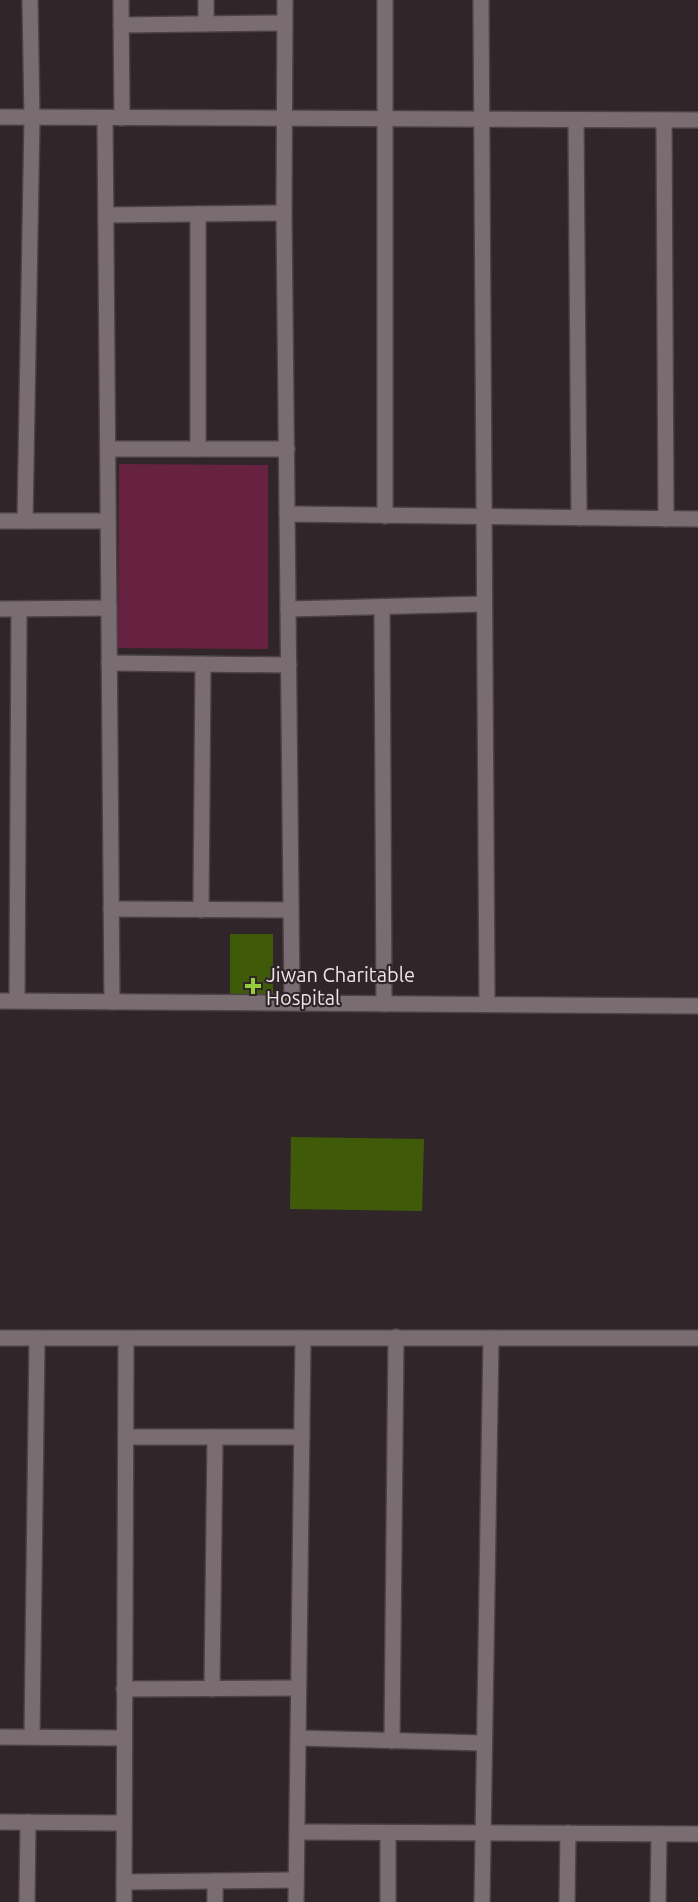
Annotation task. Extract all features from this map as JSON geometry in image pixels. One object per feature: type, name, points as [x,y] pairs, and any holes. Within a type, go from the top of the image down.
[{"type":"street","points":[[25,521],[32,118],[30,0]]},
{"type":"street","points":[[121,0],[122,118]]},
{"type":"street","points":[[206,0],[206,24]]},
{"type":"street","points":[[285,0],[284,213],[292,1003]]},
{"type":"street","points":[[385,0],[385,516]]},
{"type":"street","points":[[481,0],[487,1004]]},
{"type":"street","points":[[121,25],[284,23]]},
{"type":"street","points":[[0,117],[698,120]]},
{"type":"street","points":[[105,118],[112,1002]]},
{"type":"street","points":[[576,120],[579,518]]},
{"type":"street","points":[[664,120],[666,519]]},
{"type":"street","points":[[106,215],[284,213]]},
{"type":"street","points":[[198,214],[198,449]]},
{"type":"street","points":[[108,449],[286,449]]},
{"type":"street","points":[[287,514],[698,519]]},
{"type":"street","points":[[0,521],[108,521]]},
{"type":"street","points":[[288,609],[484,604]]},
{"type":"street","points":[[382,607],[384,1004]]},
{"type":"street","points":[[0,609],[109,608]]},
{"type":"street","points":[[17,1001],[19,609]]},
{"type":"street","points":[[109,663],[289,665]]},
{"type":"street","points":[[201,910],[203,664]]},
{"type":"street","points":[[111,909],[291,910]]},
{"type":"street","points":[[0,1001],[698,1006]]},
{"type":"street","points":[[392,1741],[396,1337]]},
{"type":"street","points":[[0,1338],[698,1338]]},
{"type":"street","points":[[32,1737],[37,1338]]},
{"type":"street","points":[[296,1902],[303,1338]]},
{"type":"street","points":[[482,1902],[491,1338]]},
{"type":"street","points":[[124,1902],[126,1339]]},
{"type":"street","points":[[126,1437],[302,1437]]},
{"type":"street","points":[[212,1689],[215,1437]]},
{"type":"street","points":[[124,1689],[298,1688]]},
{"type":"street","points":[[0,1737],[124,1738]]},
{"type":"street","points":[[298,1738],[484,1743]]},
{"type":"street","points":[[0,1822],[124,1823]]},
{"type":"street","points":[[27,1902],[28,1822]]},
{"type":"street","points":[[297,1832],[698,1834]]},
{"type":"street","points":[[387,1902],[388,1833]]},
{"type":"street","points":[[567,1902],[568,1833]]},
{"type":"street","points":[[658,1902],[659,1834]]},
{"type":"street","points":[[124,1882],[296,1880]]},
{"type":"street","points":[[214,1902],[215,1881]]},
{"type":"shaded area","points":[[119,464],[268,465],[268,649],[118,648]]},
{"type":"building","points":[[230,934],[273,934],[273,997],[230,998]]},
{"type":"building","points":[[291,1137],[424,1139],[422,1211],[290,1209]]},
{"type":"place","name":"Jiwan Charitable Hospital","points":[[253,986]]}]
